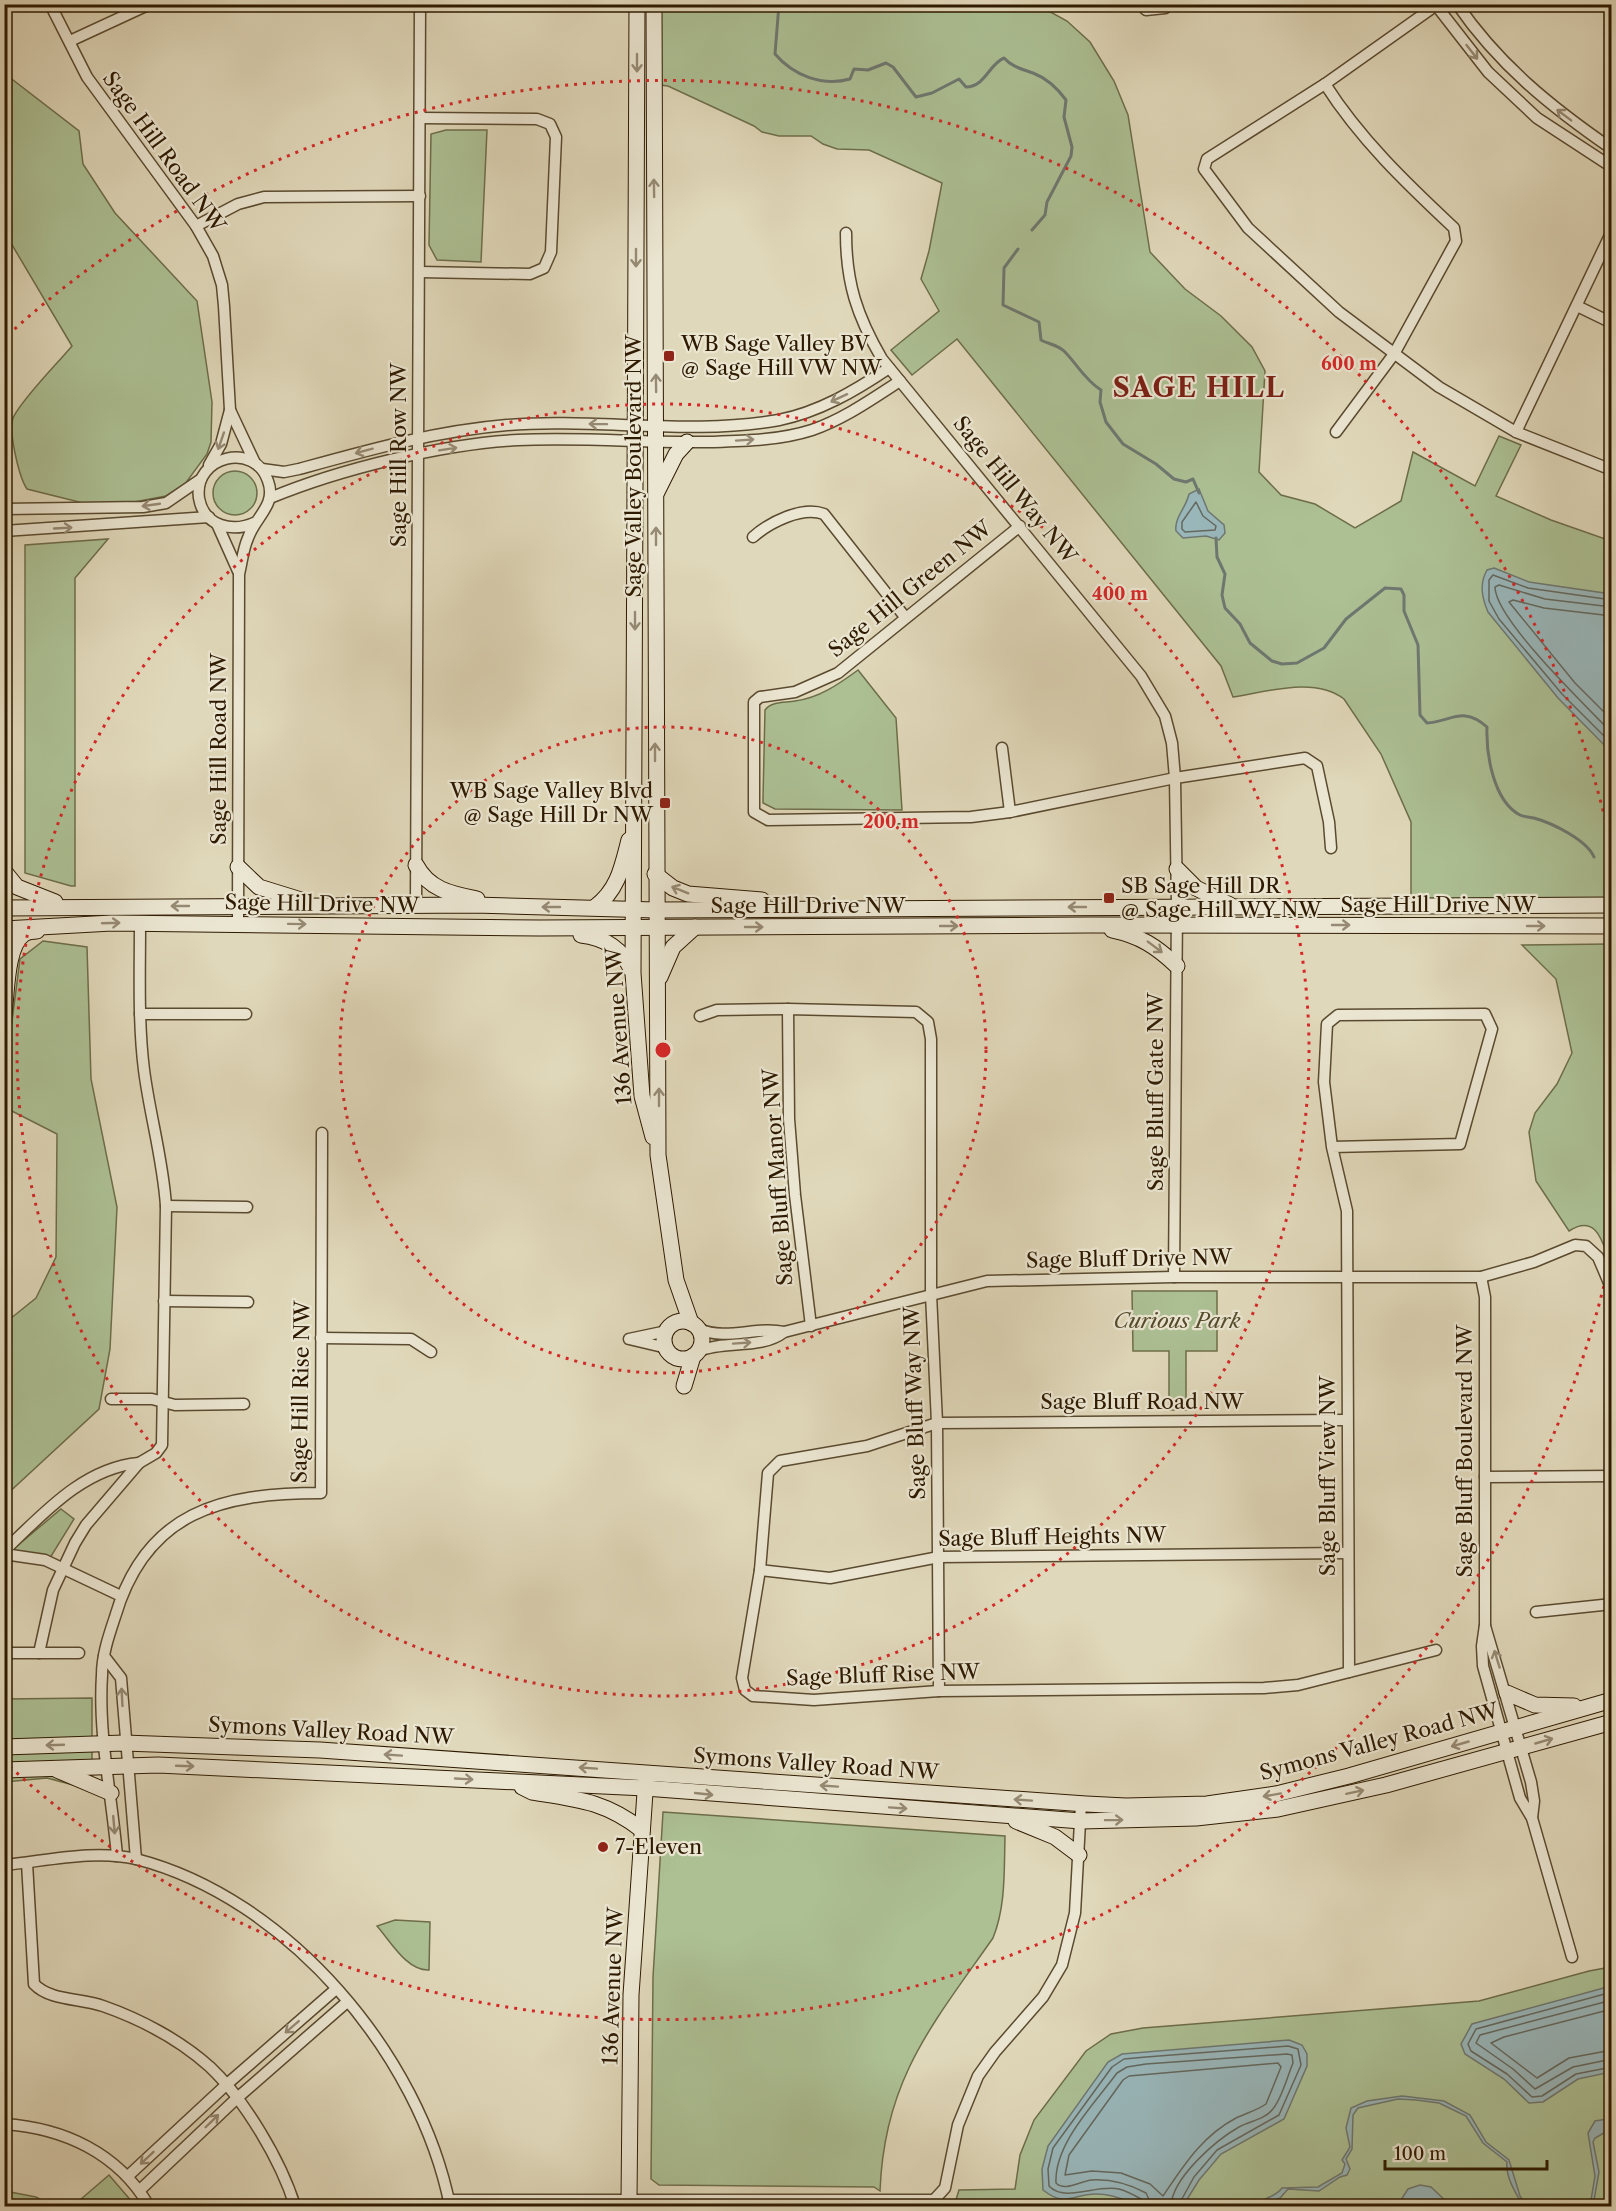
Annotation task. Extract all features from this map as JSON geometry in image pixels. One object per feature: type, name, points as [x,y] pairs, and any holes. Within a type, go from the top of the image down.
[{"type":"street","name":"Sage Hill Road NW","points":[[50,4],[87,77],[196,226],[213,256],[222,285],[230,410],[220,444],[204,474]]},
{"type":"street","points":[[70,41],[150,4]]},
{"type":"street","name":"Sage Hill Row NW","points":[[416,905],[420,4]]},
{"type":"street","name":"Sage Valley Boulevard NW","points":[[634,928],[637,4]]},
{"type":"street","name":"Sage Valley Boulevard NW","points":[[654,4],[656,928]]},
{"type":"street","points":[[1140,4],[1146,10],[1165,8],[1170,4]]},
{"type":"street","points":[[1456,4],[1498,56],[1534,92],[1611,149]]},
{"type":"street","points":[[1611,167],[1537,118],[1488,72],[1436,5],[1324,84],[1208,159],[1204,169],[1248,228],[1339,312],[1438,387],[1516,432],[1611,470]]},
{"type":"street","points":[[1324,84],[1378,156],[1454,228],[1456,241],[1394,354],[1336,432]]},
{"type":"street","points":[[420,118],[537,119],[550,124],[556,137],[551,252],[544,268],[530,274],[420,272]]},
{"type":"street","points":[[196,226],[238,204],[264,197],[420,196]]},
{"type":"street","points":[[1516,432],[1611,231]]},
{"type":"street","name":"Sage Hill Way NW","points":[[846,233],[846,267],[854,300],[869,336],[889,368],[1141,676],[1165,717],[1172,743],[1176,778],[1177,907]]},
{"type":"street","points":[[1577,306],[1611,323]]},
{"type":"street","points":[[270,498],[296,487],[419,454],[516,440],[636,441],[656,434],[780,420],[807,412],[854,392],[889,368]]},
{"type":"street","points":[[4,509],[143,507],[165,503],[184,493],[215,462],[235,456],[259,466],[284,472],[419,436],[472,428],[542,423],[636,425],[656,434],[687,442],[758,440],[812,430],[861,406],[900,381]]},
{"type":"street","name":"Sage Hill Road NW","points":[[230,410],[259,466]]},
{"type":"street","points":[[656,495],[676,454],[687,442]]},
{"type":"street","points":[[4,531],[213,521],[237,528],[256,522],[263,514],[270,498],[270,486],[259,466]]},
{"type":"street","points":[[204,474],[200,499],[213,521]]},
{"type":"street","points":[[753,537],[768,524],[813,510],[824,514],[905,618]]},
{"type":"street","name":"Sage Hill Road NW","points":[[213,521],[230,547],[239,574]]},
{"type":"street","name":"Sage Hill Road NW","points":[[238,924],[239,574],[248,537],[256,522]]},
{"type":"street","name":"Sage Hill Green NW","points":[[1020,526],[861,656],[826,679],[795,692],[760,697],[754,702],[754,812],[768,820],[971,817],[1010,812],[1176,778],[1305,758],[1317,766],[1329,822],[1331,848]]},
{"type":"street","points":[[1002,748],[1010,812]]},
{"type":"street","points":[[595,907],[611,893],[616,883],[634,820]]},
{"type":"street","points":[[416,865],[426,879],[442,890],[506,906],[506,927]]},
{"type":"street","points":[[238,867],[259,887],[324,905]]},
{"type":"street","points":[[1177,869],[1196,888],[1232,906]]},
{"type":"street","points":[[4,871],[17,887],[39,897],[75,907]]},
{"type":"street","points":[[655,874],[673,888],[688,894],[770,900],[800,908]]},
{"type":"street","name":"Sage Hill Drive NW","points":[[4,908],[416,905],[656,910],[1611,905]]},
{"type":"street","name":"Sage Bluff Gate NW","points":[[1174,1277],[1177,907]]},
{"type":"street","points":[[39,1653],[53,1590],[86,1525],[139,1463],[156,1453],[162,1445],[166,1206],[164,1179],[144,1070],[140,1014],[140,923]]},
{"type":"street","name":"Sage Hill Drive NW","points":[[4,929],[140,923],[540,928],[1089,925],[1611,926]]},
{"type":"street","points":[[1089,925],[1143,938],[1156,946],[1177,966]]},
{"type":"street","points":[[4,1014],[10,954],[15,943],[24,933],[53,927]]},
{"type":"street","points":[[658,982],[673,947],[695,927]]},
{"type":"street","points":[[540,928],[597,937],[621,952],[633,973]]},
{"type":"street","name":"136 Avenue NW","points":[[634,928],[633,973],[642,1096],[658,1155],[676,1280],[695,1326]]},
{"type":"street","name":"136 Avenue NW","points":[[656,928],[658,1155]]},
{"type":"street","name":"Sage Bluff Manor NW","points":[[788,1009],[790,1130],[795,1195],[812,1326]]},
{"type":"street","points":[[700,1016],[717,1010],[916,1012],[928,1022],[931,1039],[931,1294]]},
{"type":"street","points":[[140,1014],[246,1014]]},
{"type":"street","name":"Sage Bluff View NW","points":[[1332,1147],[1460,1144],[1492,1029],[1485,1014],[1338,1015],[1327,1024],[1324,1082],[1332,1147],[1347,1211],[1349,1672]]},
{"type":"street","name":"Sage Hill Rise NW","points":[[117,1856],[102,1675],[104,1656],[121,1596],[132,1572],[150,1546],[171,1527],[188,1517],[244,1497],[321,1493],[322,1133]]},
{"type":"street","points":[[166,1206],[247,1207]]},
{"type":"street","name":"Sage Bluff Drive NW","points":[[696,1353],[719,1345],[768,1340],[784,1332],[987,1281],[1174,1277],[1347,1279],[1481,1277],[1534,1262],[1575,1245],[1586,1246],[1598,1257],[1611,1290]]},
{"type":"street","name":"Sage Bluff Boulevard NW","points":[[1481,1277],[1485,1297],[1485,1625],[1481,1656],[1520,1798],[1532,1818]]},
{"type":"street","name":"136 Avenue NW","points":[[669,1328],[676,1280]]},
{"type":"street","name":"Sage Bluff Way NW","points":[[931,1294],[937,1423],[939,1691]]},
{"type":"street","points":[[164,1301],[248,1302]]},
{"type":"street","points":[[669,1328],[671,1352],[684,1386],[702,1340],[695,1326],[681,1321],[669,1328],[629,1339],[671,1352],[696,1353]]},
{"type":"street","name":"Sage Bluff Drive NW","points":[[695,1326],[716,1334],[772,1330],[784,1332]]},
{"type":"street","points":[[321,1338],[411,1339],[431,1352]]},
{"type":"street","points":[[111,1399],[162,1401],[175,1405],[244,1404]]},
{"type":"street","name":"Sage Bluff Road NW","points":[[937,1423],[1347,1420]]},
{"type":"street","name":"Sage Bluff Rise NW","points":[[937,1423],[867,1446],[780,1461],[768,1473],[760,1570],[742,1678],[745,1690],[753,1696],[814,1700],[939,1691],[1264,1688],[1298,1685],[1436,1650]]},
{"type":"street","points":[[4,1553],[43,1514],[98,1472],[119,1465],[139,1463]]},
{"type":"street","points":[[1485,1477],[1611,1476]]},
{"type":"street","points":[[4,1553],[45,1560],[121,1596]]},
{"type":"street","name":"Sage Bluff Heights NW","points":[[760,1570],[830,1578],[939,1557],[1348,1553]]},
{"type":"street","points":[[1536,1612],[1611,1604]]},
{"type":"street","name":"Sage Bluff Boulevard NW","points":[[1485,1625],[1507,1693],[1533,1792],[1532,1818]]},
{"type":"street","points":[[4,1653],[79,1653]]},
{"type":"street","points":[[104,1656],[121,1678],[124,1743],[136,1859]]},
{"type":"street","points":[[1507,1693],[1535,1705],[1589,1707]]},
{"type":"street","name":"Symons Valley Road NW","points":[[4,1747],[124,1743],[320,1750],[1082,1804],[1125,1806],[1207,1804],[1276,1794],[1349,1776],[1611,1700]]},
{"type":"street","name":"Symons Valley Road NW","points":[[4,1770],[127,1765],[304,1771],[645,1788],[1081,1821],[1196,1818],[1278,1809],[1386,1785],[1611,1722]]},
{"type":"street","points":[[49,1767],[111,1793]]},
{"type":"street","name":"136 Avenue NW","points":[[629,2201],[631,1995],[646,1773]]},
{"type":"street","points":[[515,1782],[532,1792],[602,1805],[621,1813],[642,1830]]},
{"type":"street","points":[[4,1865],[117,1856],[136,1859],[193,1880],[270,1927],[299,1951],[336,1989],[376,2038],[400,2075],[434,2151],[449,2203],[923,2202],[939,2197],[945,2188],[952,2145],[961,2116],[978,2076],[995,2052],[1043,1997],[1062,1965],[1073,1925],[1082,1804]]},
{"type":"street","points":[[999,1815],[1055,1837],[1079,1855]]},
{"type":"street","points":[[1532,1818],[1572,1957]]},
{"type":"street","points":[[27,1863],[34,1984],[41,1991],[102,2005],[141,2022],[172,2039],[209,2067],[226,2085],[272,2153],[295,2206]]},
{"type":"street","points":[[128,2176],[226,2085],[336,1989]]},
{"type":"street","points":[[140,2190],[236,2099],[347,2002]]},
{"type":"street","points":[[4,2124],[27,2125],[59,2133],[91,2146],[128,2176],[140,2190],[149,2206]]},
{"type":"green space","points":[[1036,4],[1067,21],[1090,42],[1114,81],[1128,115],[1150,252],[1185,289],[1221,316],[1252,347],[1265,371],[1259,472],[1281,495],[1315,504],[1355,528],[1401,501],[1413,452],[1475,486],[1499,436],[1521,445],[1496,496],[1551,520],[1611,541],[1611,900],[1411,900],[1411,822],[1381,754],[1344,699],[1319,688],[1305,687],[1275,689],[1233,697],[1221,666],[957,339],[912,375],[891,350],[939,311],[921,279],[929,251],[942,183],[869,150],[837,149],[811,136],[779,136],[762,132],[754,126],[668,86],[660,85],[661,5]]},
{"type":"green space","points":[[4,73],[79,131],[83,164],[115,213],[197,301],[212,402],[211,442],[207,454],[185,484],[166,496],[129,503],[83,503],[27,489],[24,483],[13,441],[14,416],[33,390],[72,346],[5,233]]},
{"type":"green space","points":[[446,130],[487,130],[481,262],[437,260],[429,245],[431,134]]},
{"type":"green space","points":[[235,471],[244,472],[251,477],[256,484],[256,502],[251,509],[244,514],[235,515],[226,514],[219,509],[214,502],[213,493],[214,484],[219,477],[226,472]]},
{"type":"green space","points":[[108,539],[75,578],[75,886],[71,886],[25,873],[25,545]]},
{"type":"green space","points":[[858,670],[896,718],[902,810],[775,809],[763,803],[765,710],[775,704],[820,694]]},
{"type":"green space","points":[[43,941],[87,947],[91,1079],[117,1207],[110,1349],[99,1409],[5,1496],[5,1323],[36,1298],[56,1257],[57,1134],[4,1107],[5,1076],[20,959]]},
{"type":"green space","points":[[1612,944],[1611,1264],[1602,1241],[1593,1228],[1579,1226],[1569,1231],[1536,1181],[1529,1132],[1535,1113],[1557,1084],[1572,1053],[1556,979],[1522,945]]},
{"type":"green space","name":"Curious Park","points":[[1132,1291],[1217,1291],[1217,1351],[1186,1351],[1186,1410],[1169,1410],[1169,1351],[1133,1351]]},
{"type":"green space","points":[[61,1509],[74,1519],[50,1558],[11,1551]]},
{"type":"green space","points":[[92,1698],[92,1790],[47,1778],[5,1782],[5,1699]]},
{"type":"green space","points":[[663,1812],[1005,1836],[1002,1901],[993,1938],[931,2027],[901,2085],[891,2117],[884,2152],[880,2191],[874,2187],[659,2185],[651,2179],[653,1977]]},
{"type":"green space","points":[[395,1920],[430,1922],[429,1970],[421,1969],[407,1961],[377,1926]]},
{"type":"green space","points":[[1611,1967],[1611,2206],[954,2206],[959,2190],[1015,2189],[1020,2155],[1034,2120],[1086,2051],[1111,2034],[1143,2028],[1479,2001]]},
{"type":"green space","points":[[109,2175],[133,2203],[129,2206],[73,2206]]},
{"type":"green space","points":[[5,2191],[36,2197],[53,2206],[5,2206]]},
{"type":"water","points":[[1199,489],[1208,511],[1224,525],[1225,533],[1219,540],[1206,536],[1183,538],[1176,531],[1177,522],[1189,494]]},
{"type":"water","points":[[1494,568],[1529,582],[1611,594],[1611,752],[1558,698],[1488,612],[1482,586],[1487,570]]},
{"type":"water","points":[[1611,1986],[1611,2072],[1578,2079],[1543,2102],[1529,2103],[1504,2079],[1465,2054],[1461,2044],[1472,2024]]},
{"type":"water","points":[[1289,2040],[1302,2045],[1307,2054],[1307,2066],[1284,2119],[1221,2154],[1199,2180],[1183,2206],[1150,2207],[1104,2194],[1064,2199],[1043,2190],[1042,2169],[1048,2146],[1108,2062],[1122,2054]]},
{"type":"water","points":[[1402,2096],[1444,2101],[1470,2115],[1486,2142],[1509,2160],[1520,2196],[1527,2206],[1524,2206],[1512,2185],[1507,2162],[1483,2143],[1466,2116],[1439,2103],[1398,2099],[1358,2108],[1353,2115],[1352,2149],[1346,2159],[1350,2169],[1347,2175],[1319,2191],[1288,2189],[1280,2198],[1264,2206],[1257,2206],[1282,2188],[1318,2187],[1342,2173],[1345,2164],[1342,2160],[1350,2147],[1346,2128],[1351,2108],[1367,2101]]},
{"type":"water","points":[[1611,2120],[1611,2129],[1595,2138],[1593,2142],[1599,2172],[1593,2206],[1590,2206],[1595,2176],[1588,2133],[1595,2121]]},
{"type":"water","points":[[1420,2185],[1431,2187],[1451,2206],[1397,2206],[1408,2189]]},
{"type":"waterway","points":[[779,4],[775,54],[790,68],[819,80],[850,79],[854,69],[868,70],[886,63],[893,67],[916,97],[932,93],[959,79],[966,87],[972,86],[1004,58],[1014,66],[1038,75],[1051,84],[1066,100],[1064,117],[1072,147],[1071,156],[1047,202],[1045,215],[1032,230]]},
{"type":"waterway","points":[[1018,249],[1004,268],[1003,305],[1039,322],[1041,340],[1062,349],[1090,382],[1101,390],[1100,402],[1106,422],[1123,444],[1156,464],[1174,479],[1186,482],[1193,479],[1199,493]]},
{"type":"waterway","points":[[1216,538],[1217,557],[1225,574],[1222,595],[1225,608],[1240,624],[1250,643],[1272,661],[1282,664],[1297,663],[1324,648],[1346,619],[1385,588],[1401,589],[1404,595],[1404,611],[1418,645],[1420,715],[1427,723],[1457,716],[1471,717],[1487,727],[1490,763],[1497,788],[1503,799],[1520,815],[1541,820],[1568,833],[1584,844],[1594,857]]},
{"type":"place","name":"WB Sage Valley BV @ Sage Hill VW NW","points":[[669,356]]},
{"type":"place","name":"WB Sage Valley Blvd @ Sage Hill Dr NW","points":[[665,803]]},
{"type":"place","name":"SB Sage Hill DR @ Sage Hill WY NW","points":[[1109,898]]},
{"type":"place","name":"7-Eleven","points":[[603,1847]]},
{"type":"district","name":"SAGE HILL","points":[[1199,388]]}]
